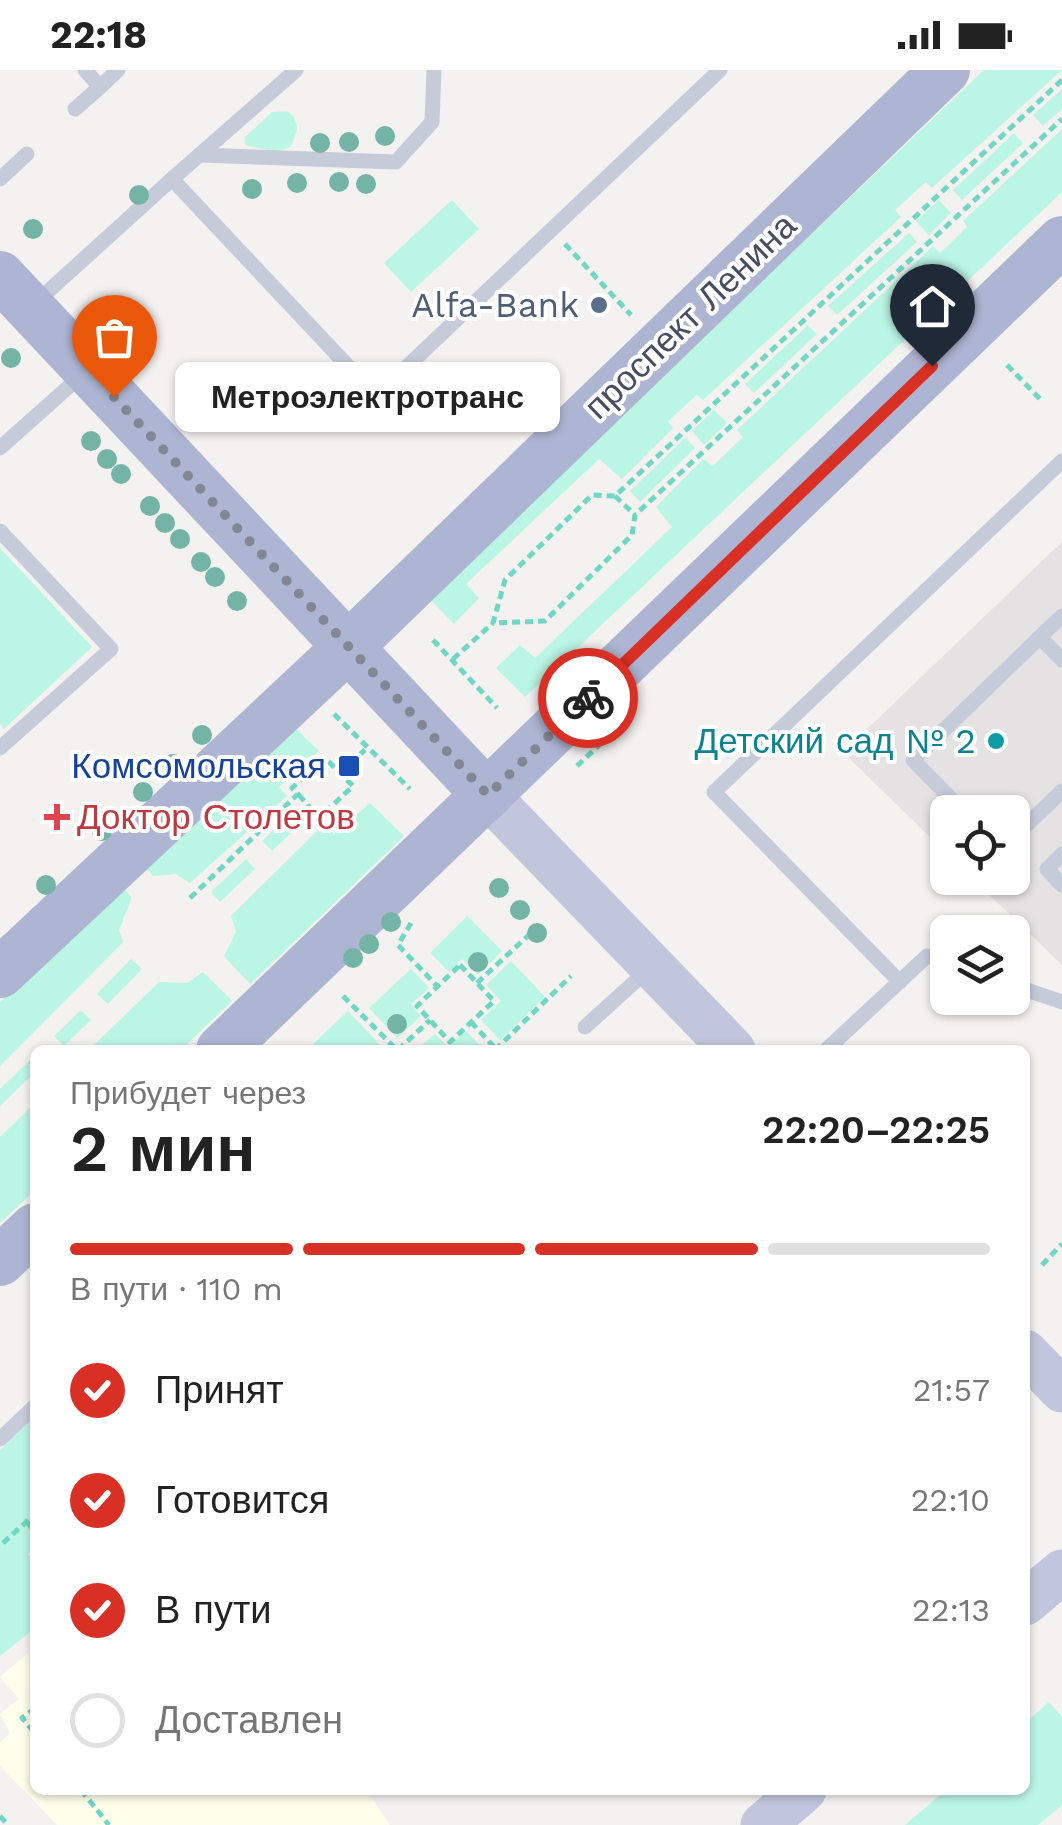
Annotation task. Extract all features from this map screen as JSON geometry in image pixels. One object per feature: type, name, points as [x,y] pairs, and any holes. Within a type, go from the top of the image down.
[{"type":"main road","name":"проспект Ленина","points":[[0,973],[347,648],[944,70]]},
{"type":"main road","points":[[226,1045],[1062,241]]},
{"type":"main road","points":[[15,292],[347,648],[727,1045]]},
{"type":"main road","points":[[0,1261],[30,1233]]},
{"type":"main road","points":[[1030,1357],[1062,1390]]},
{"type":"main road","points":[[1030,1599],[1062,1572]]},
{"type":"main road","points":[[763,1825],[798,1795]]},
{"type":"lane","points":[[85,70],[100,87]]},
{"type":"lane","points":[[76,109],[118,70]]},
{"type":"lane","points":[[15,292],[172,178],[296,75],[296,70]]},
{"type":"lane","points":[[200,155],[396,162],[432,122],[434,70]]},
{"type":"lane","points":[[172,178],[376,396],[720,70]]},
{"type":"lane","points":[[0,179],[27,154]]},
{"type":"lane","points":[[0,448],[88,369]]},
{"type":"lane","points":[[900,982],[714,792],[1062,461]]},
{"type":"lane","points":[[0,531],[111,649],[1,745]]},
{"type":"lane","points":[[947,795],[912,760],[1062,616]]},
{"type":"lane","points":[[1040,637],[1062,660]]},
{"type":"lane","points":[[1030,822],[1062,791]]},
{"type":"lane","points":[[1062,854],[1047,869],[1062,885]]},
{"type":"lane","points":[[831,1045],[930,957]]},
{"type":"lane","points":[[585,1027],[652,966]]},
{"type":"lane","points":[[1030,992],[1062,1002]]},
{"type":"lane","points":[[0,1439],[30,1411]]},
{"type":"path","points":[[615,496],[1062,80]]},
{"type":"path","points":[[494,622],[544,621],[632,534],[634,515],[1062,119]]},
{"type":"path","points":[[552,229],[631,315]]},
{"type":"path","points":[[1007,366],[1043,402]]},
{"type":"path","points":[[453,659],[494,622],[505,580],[592,495],[615,496],[634,515]]},
{"type":"path","points":[[433,640],[497,708]]},
{"type":"path","points":[[327,707],[410,789]]},
{"type":"path","points":[[577,766],[630,716]]},
{"type":"path","points":[[340,773],[368,747]]},
{"type":"path","points":[[326,758],[352,786],[319,818],[298,794],[292,788],[326,758]]},
{"type":"path","points":[[190,898],[298,794]]},
{"type":"path","points":[[476,983],[531,933]]},
{"type":"path","points":[[398,945],[438,987]]},
{"type":"path","points":[[460,966],[494,1001],[450,1042],[417,1006],[438,987],[460,966]]},
{"type":"path","points":[[501,1045],[571,976]]},
{"type":"path","points":[[343,996],[393,1045]]},
{"type":"path","points":[[403,1045],[430,1020]]},
{"type":"path","points":[[471,1022],[492,1045]]},
{"type":"path","points":[[1042,1265],[1062,1244]]},
{"type":"path","points":[[1,1543],[30,1518]]},
{"type":"path","points":[[26,1521],[30,1526]]},
{"type":"path","points":[[85,1795],[109,1825]]},
{"type":"path","points":[[0,1816],[8,1825]]},
{"type":"shaded area","points":[[1062,542],[1062,965],[1030,934],[1030,915],[1010,915],[990,895],[1030,895],[1030,795],[930,795],[930,837],[843,752]]},
{"type":"shaded area","points":[[30,1651],[30,1795],[369,1795],[390,1825],[57,1825],[0,1766],[0,1743],[10,1733],[0,1714],[19,1699],[0,1677]]},
{"type":"green space","points":[[984,70],[1062,70],[932,188],[926,182],[895,210],[901,217],[703,400],[697,395],[668,421],[673,428],[622,479],[599,459],[466,584],[479,598],[454,624],[429,598]]},
{"type":"green space","points":[[1062,89],[1062,109],[1043,126],[1033,115]]},
{"type":"green space","points":[[287,111],[297,128],[290,147],[276,152],[245,145],[245,137],[272,112]]},
{"type":"green space","points":[[1062,129],[1062,192],[525,697],[496,668],[520,645],[535,658],[672,527],[656,507],[703,459],[713,466],[743,437],[737,430],[933,246],[940,253],[967,227],[963,221]]},
{"type":"green space","points":[[1014,133],[1023,143],[962,200],[953,190]]},
{"type":"green space","points":[[452,200],[479,229],[411,292],[384,263]]},
{"type":"green space","points":[[939,200],[951,213],[929,235],[916,221]]},
{"type":"green space","points":[[909,233],[917,242],[837,315],[828,306]]},
{"type":"green space","points":[[808,325],[817,334],[754,393],[745,384]]},
{"type":"green space","points":[[714,410],[727,423],[704,445],[692,431]]},
{"type":"green space","points":[[685,438],[695,448],[640,502],[630,491]]},
{"type":"green space","points":[[0,548],[92,647],[4,729],[0,724]]},
{"type":"green space","points":[[291,724],[319,751],[279,787],[287,796],[190,883],[176,874],[153,876],[143,866]]},
{"type":"green space","points":[[370,803],[404,836],[250,984],[224,956],[236,932],[231,916],[323,825],[334,834]]},
{"type":"green space","points":[[299,806],[309,816],[272,851],[262,841]]},
{"type":"green space","points":[[246,859],[255,869],[220,902],[211,892]]},
{"type":"green space","points":[[120,885],[132,897],[119,930],[123,942],[0,1066],[0,1002]]},
{"type":"green space","points":[[467,916],[502,951],[478,975],[462,959],[449,972],[430,953]]},
{"type":"green space","points":[[131,959],[142,969],[108,1004],[97,994]]},
{"type":"green space","points":[[511,961],[545,997],[500,1040],[481,1020],[501,1001],[486,985]]},
{"type":"green space","points":[[411,969],[429,988],[411,1004],[421,1016],[397,1038],[369,1008]]},
{"type":"green space","points":[[203,972],[232,1001],[186,1045],[94,1045],[159,982],[187,983]]},
{"type":"green space","points":[[81,1010],[91,1020],[65,1045],[54,1036]]},
{"type":"green space","points":[[348,1011],[380,1045],[314,1045]]},
{"type":"green space","points":[[466,1031],[479,1045],[450,1045]]},
{"type":"green space","points":[[435,1034],[446,1045],[422,1045]]},
{"type":"green space","points":[[30,1060],[30,1077],[0,1106],[0,1089]]},
{"type":"green space","points":[[30,1108],[30,1195],[0,1223],[0,1137]]},
{"type":"green space","points":[[30,1421],[30,1632],[0,1656],[0,1450]]},
{"type":"green space","points":[[1049,1702],[1062,1717],[1062,1805],[1038,1825],[905,1825],[940,1795],[1030,1795],[1030,1719]]},
{"type":"way so far","points":[[114,397],[488,795],[588,698]]},
{"type":"place","name":"Alfa-Bank","points":[[599,305]]},
{"type":"place","name":"Метроэлектротранс","points":[[114,397]]},
{"type":"place","name":"Детский сад № 2","points":[[996,741]]},
{"type":"place","name":"Комсомольская","points":[[349,766]]},
{"type":"place","name":"Доктор Столетов","points":[[57,817]]},
{"type":"route","points":[[588,698],[932,366]]}]
